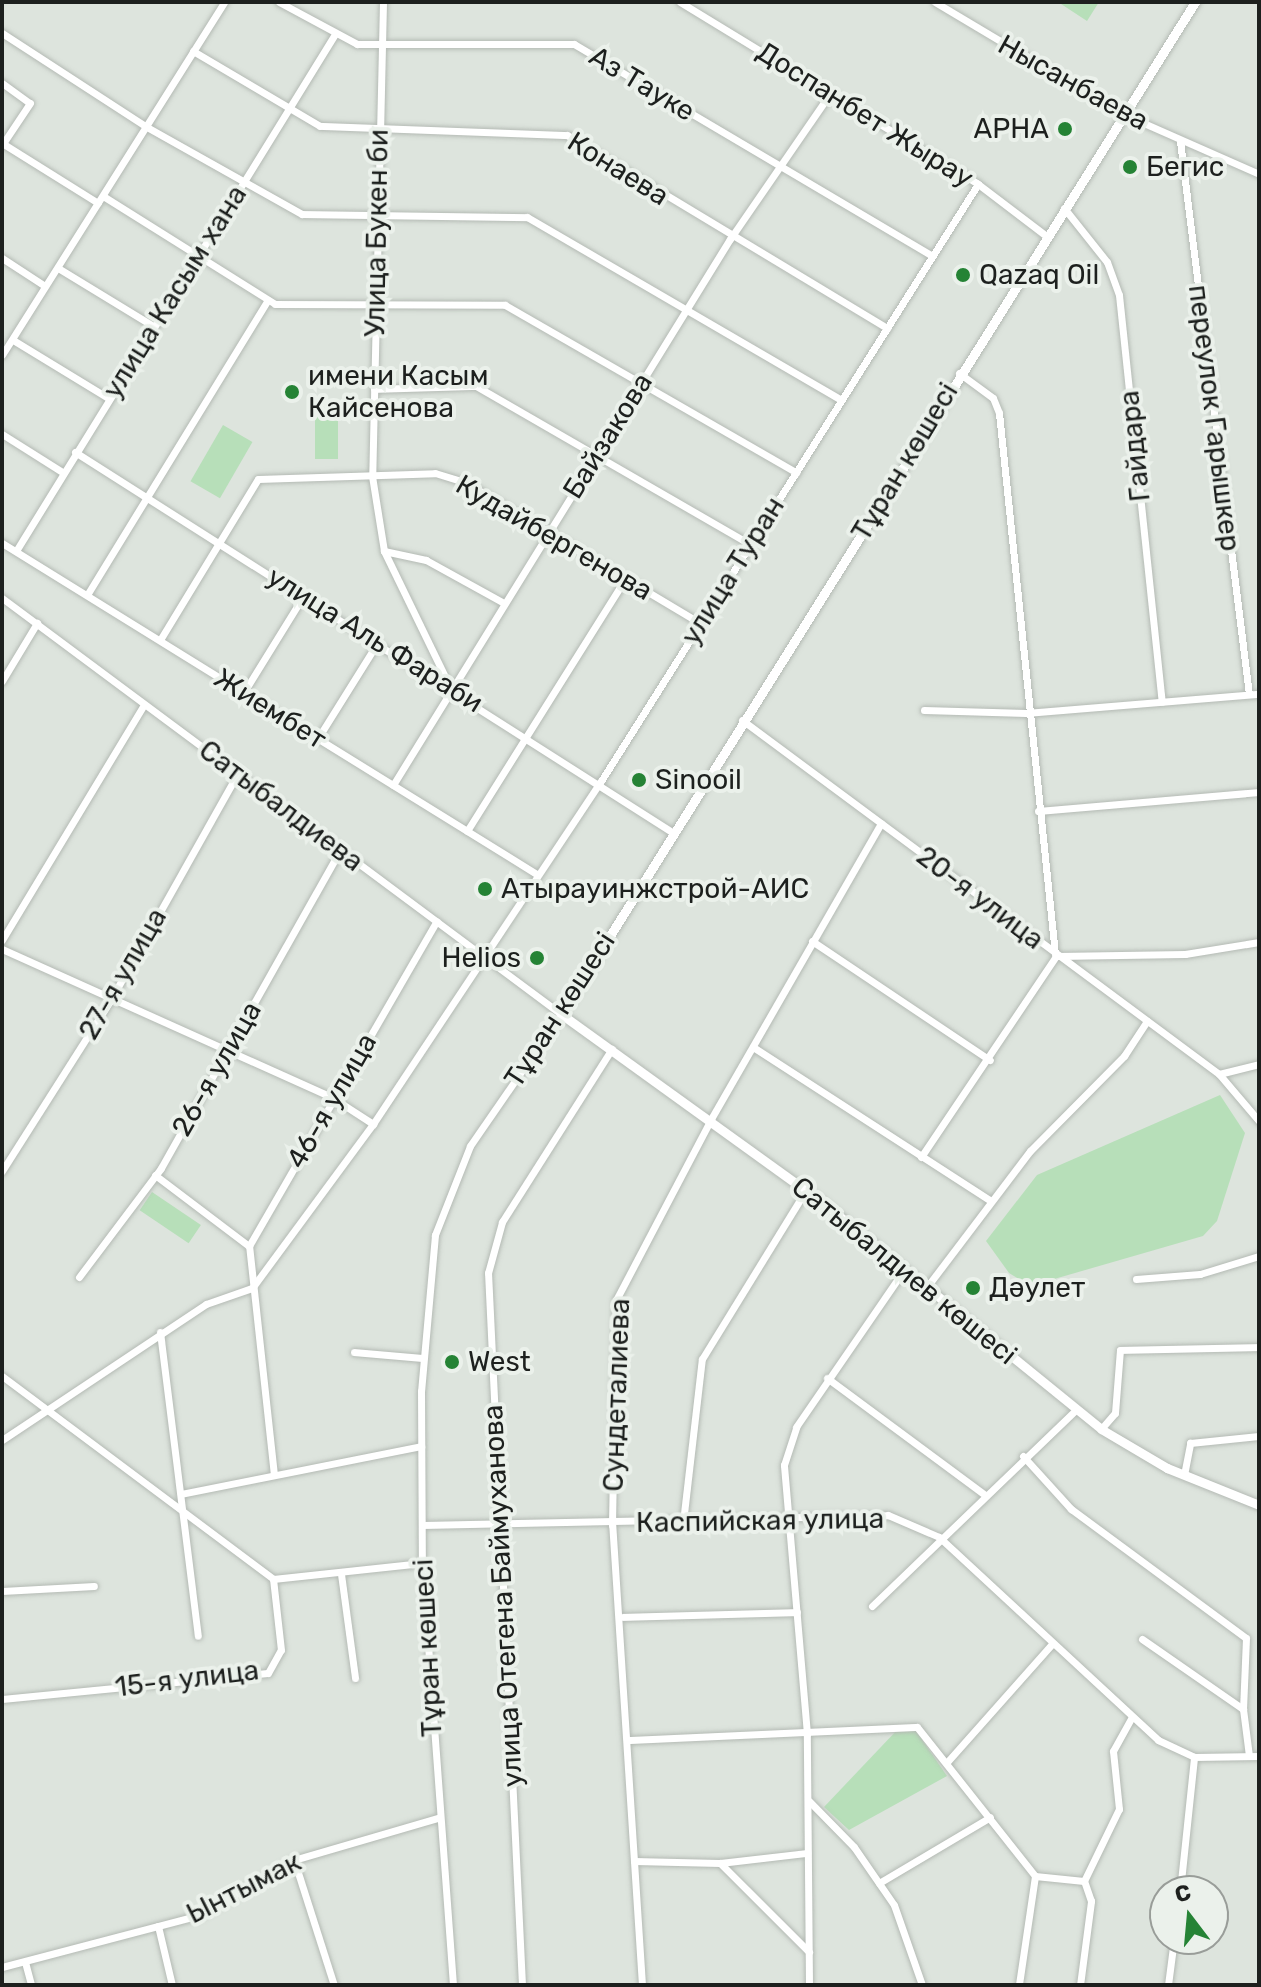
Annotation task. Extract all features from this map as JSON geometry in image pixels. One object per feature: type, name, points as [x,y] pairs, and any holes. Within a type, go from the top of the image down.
[{"type":"main road","name":"Тұран көшесі","points":[[561,1014],[1121,113],[1195,2]]},
{"type":"main road","name":"Сатыбалдиев көшесі","points":[[561,1014],[806,1190],[1101,1429],[1184,1475],[1259,1505]]},
{"type":"street","points":[[2,355],[224,2]]},
{"type":"street","name":"Аз Тауке","points":[[279,2],[335,34],[382,45],[574,44],[932,256]]},
{"type":"street","name":"Улица Букен би","points":[[383,2],[372,476],[384,551],[451,688]]},
{"type":"street","name":"Доспанбет Жырау","points":[[680,2],[978,184],[1045,235]]},
{"type":"street","name":"Нысанбаева","points":[[935,2],[1121,113],[1259,174]]},
{"type":"street","points":[[2,33],[145,126],[244,184],[306,215],[527,217],[684,312],[841,400]]},
{"type":"street","name":"улица Касым хана","points":[[16,551],[335,34]]},
{"type":"street","name":"Конаева","points":[[193,51],[320,126],[555,131],[730,239],[887,328]]},
{"type":"street","points":[[2,83],[30,103],[2,144],[197,255],[268,300],[376,305],[505,305],[639,385],[796,472]]},
{"type":"street","name":"Байзакова","points":[[393,785],[730,239],[831,92]]},
{"type":"street","name":"переулок Гарышкер","points":[[1180,141],[1249,694]]},
{"type":"street","name":"улица Туран","points":[[485,956],[601,781],[978,184]]},
{"type":"street","name":"Гайдара","points":[[1064,208],[1107,262],[1119,295],[1162,702]]},
{"type":"street","points":[[2,258],[45,286]]},
{"type":"street","points":[[58,268],[153,326]]},
{"type":"street","points":[[87,595],[268,300]]},
{"type":"street","points":[[13,340],[108,398]]},
{"type":"street","points":[[921,1157],[990,1060],[1056,956],[1026,713],[997,405],[959,373]]},
{"type":"street","points":[[374,389],[476,386],[594,457],[750,544]]},
{"type":"street","points":[[2,434],[62,472]]},
{"type":"street","name":"улица Аль Фараби","points":[[75,452],[601,781],[672,832]]},
{"type":"street","name":"Кудайбергенова","points":[[219,542],[258,479],[453,476],[549,530],[700,623]]},
{"type":"street","points":[[160,640],[219,542]]},
{"type":"street","name":"Жиембет","points":[[2,543],[538,875]]},
{"type":"street","points":[[384,551],[426,560],[504,603]]},
{"type":"street","points":[[467,831],[523,734],[625,579]]},
{"type":"street","points":[[244,692],[304,595]]},
{"type":"street","name":"Сатыбалдиева","points":[[2,598],[561,1014]]},
{"type":"street","points":[[2,681],[37,623]]},
{"type":"street","points":[[318,738],[378,642]]},
{"type":"street","points":[[924,710],[1026,713],[1259,694]]},
{"type":"street","points":[[2,940],[144,705]]},
{"type":"street","name":"20-я улица","points":[[742,720],[1219,1074],[1259,1121]]},
{"type":"street","name":"27-я улица","points":[[2,1171],[110,1001],[238,773]]},
{"type":"street","points":[[1038,811],[1259,792]]},
{"type":"street","name":"Сундеталиева","points":[[642,1985],[623,1617],[612,1525],[616,1300],[711,1119],[881,823]]},
{"type":"street","name":"26-я улица","points":[[79,1277],[155,1175],[229,1050],[340,850]]},
{"type":"street","name":"46-я улица","points":[[249,1246],[437,921]]},
{"type":"street","points":[[812,941],[990,1060]]},
{"type":"street","points":[[1056,956],[1185,954],[1259,942]]},
{"type":"street","points":[[2,949],[110,1001],[229,1050],[333,1098],[373,1124]]},
{"type":"street","name":"46-я улица","points":[[252,1288],[373,1124],[485,956]]},
{"type":"street","name":"Тұран көшесі","points":[[453,1985],[438,1818],[422,1563],[422,1358],[435,1235],[470,1146],[561,1014]]},
{"type":"street","points":[[926,1288],[991,1201],[1147,1021]]},
{"type":"street","points":[[753,1047],[991,1201]]},
{"type":"street","name":"улица Отегена Баймуханова","points":[[522,1985],[499,1527],[492,1249],[502,1222],[612,1049]]},
{"type":"street","points":[[1219,1074],[1259,1064]]},
{"type":"street","points":[[155,1175],[249,1246],[274,1475]]},
{"type":"street","points":[[683,1522],[702,1359],[806,1190]]},
{"type":"street","points":[[1136,1279],[1200,1274],[1259,1256]]},
{"type":"street","points":[[809,1985],[807,1734],[797,1612],[785,1520],[788,1452],[827,1378],[904,1270]]},
{"type":"street","points":[[2,1440],[160,1332],[252,1288]]},
{"type":"street","points":[[160,1332],[181,1494],[178,1507],[198,1636]]},
{"type":"street","points":[[1101,1429],[1117,1401],[1116,1356],[1126,1347],[1259,1347]]},
{"type":"street","points":[[354,1352],[422,1358]]},
{"type":"street","points":[[2,1376],[273,1579],[422,1563]]},
{"type":"street","points":[[827,1378],[984,1494]]},
{"type":"street","points":[[872,1606],[1023,1456],[1076,1410]]},
{"type":"street","points":[[1184,1475],[1190,1443],[1259,1436]]},
{"type":"street","points":[[181,1494],[421,1446]]},
{"type":"street","points":[[1023,1456],[1071,1509],[1246,1638],[1243,1709],[1249,1756]]},
{"type":"street","name":"Каспийская улица","points":[[422,1525],[612,1525],[888,1515],[939,1537],[1132,1717],[1194,1757]]},
{"type":"street","points":[[341,1574],[355,1678]]},
{"type":"street","name":"15-я улица","points":[[2,1699],[268,1673],[281,1650],[273,1579]]},
{"type":"street","points":[[2,1591],[94,1586]]},
{"type":"street","points":[[623,1617],[797,1612]]},
{"type":"street","points":[[1142,1639],[1243,1709]]},
{"type":"street","points":[[948,1761],[1052,1644]]},
{"type":"street","points":[[1080,1985],[1091,1901],[1084,1881],[1119,1809],[1113,1751],[1132,1717]]},
{"type":"street","points":[[628,1740],[917,1727],[948,1761],[1035,1876],[1019,1985]]},
{"type":"street","points":[[1182,1875],[1194,1757],[1259,1756]]},
{"type":"street","points":[[809,1801],[879,1883],[913,1947],[922,1985]]},
{"type":"street","points":[[879,1883],[990,1817]]},
{"type":"street","name":"Ынтымак","points":[[2,1967],[158,1926],[224,1904],[294,1860],[438,1818]]},
{"type":"street","points":[[634,1861],[720,1863],[807,1853]]},
{"type":"street","points":[[294,1860],[334,1985]]},
{"type":"street","points":[[720,1863],[809,1952]]},
{"type":"street","points":[[1035,1876],[1084,1881]]},
{"type":"street","points":[[158,1926],[172,1985]]},
{"type":"street","points":[[1168,1985],[1172,1955]]},
{"type":"street","points":[[25,1962],[31,1985]]},
{"type":"green space","points":[[1058,2],[1099,2],[1087,21]]},
{"type":"green space","points":[[315,412],[338,412],[338,459],[315,459]]},
{"type":"green space","points":[[223,425],[252,442],[220,498],[190,481]]},
{"type":"green space","points":[[1220,1095],[1245,1133],[1217,1221],[1203,1236],[1030,1286],[1009,1273],[986,1241],[1037,1175]]},
{"type":"green space","points":[[152,1192],[201,1225],[189,1243],[140,1210]]},
{"type":"green space","points":[[898,1729],[916,1731],[947,1776],[849,1830],[824,1807]]},
{"type":"place","name":"АРНА","points":[[1065,129]]},
{"type":"place","name":"Бегис","points":[[1130,167]]},
{"type":"place","name":"Qazaq Oil","points":[[963,275]]},
{"type":"place","name":"имени Касым Кайсенова","points":[[292,392]]},
{"type":"place","name":"Sinooil","points":[[639,780]]},
{"type":"place","name":"Атырауинжстрой-АИС","points":[[485,889]]},
{"type":"place","name":"Helios","points":[[537,958]]},
{"type":"place","name":"Дәулет","points":[[973,1288]]},
{"type":"place","name":"West","points":[[452,1362]]}]
